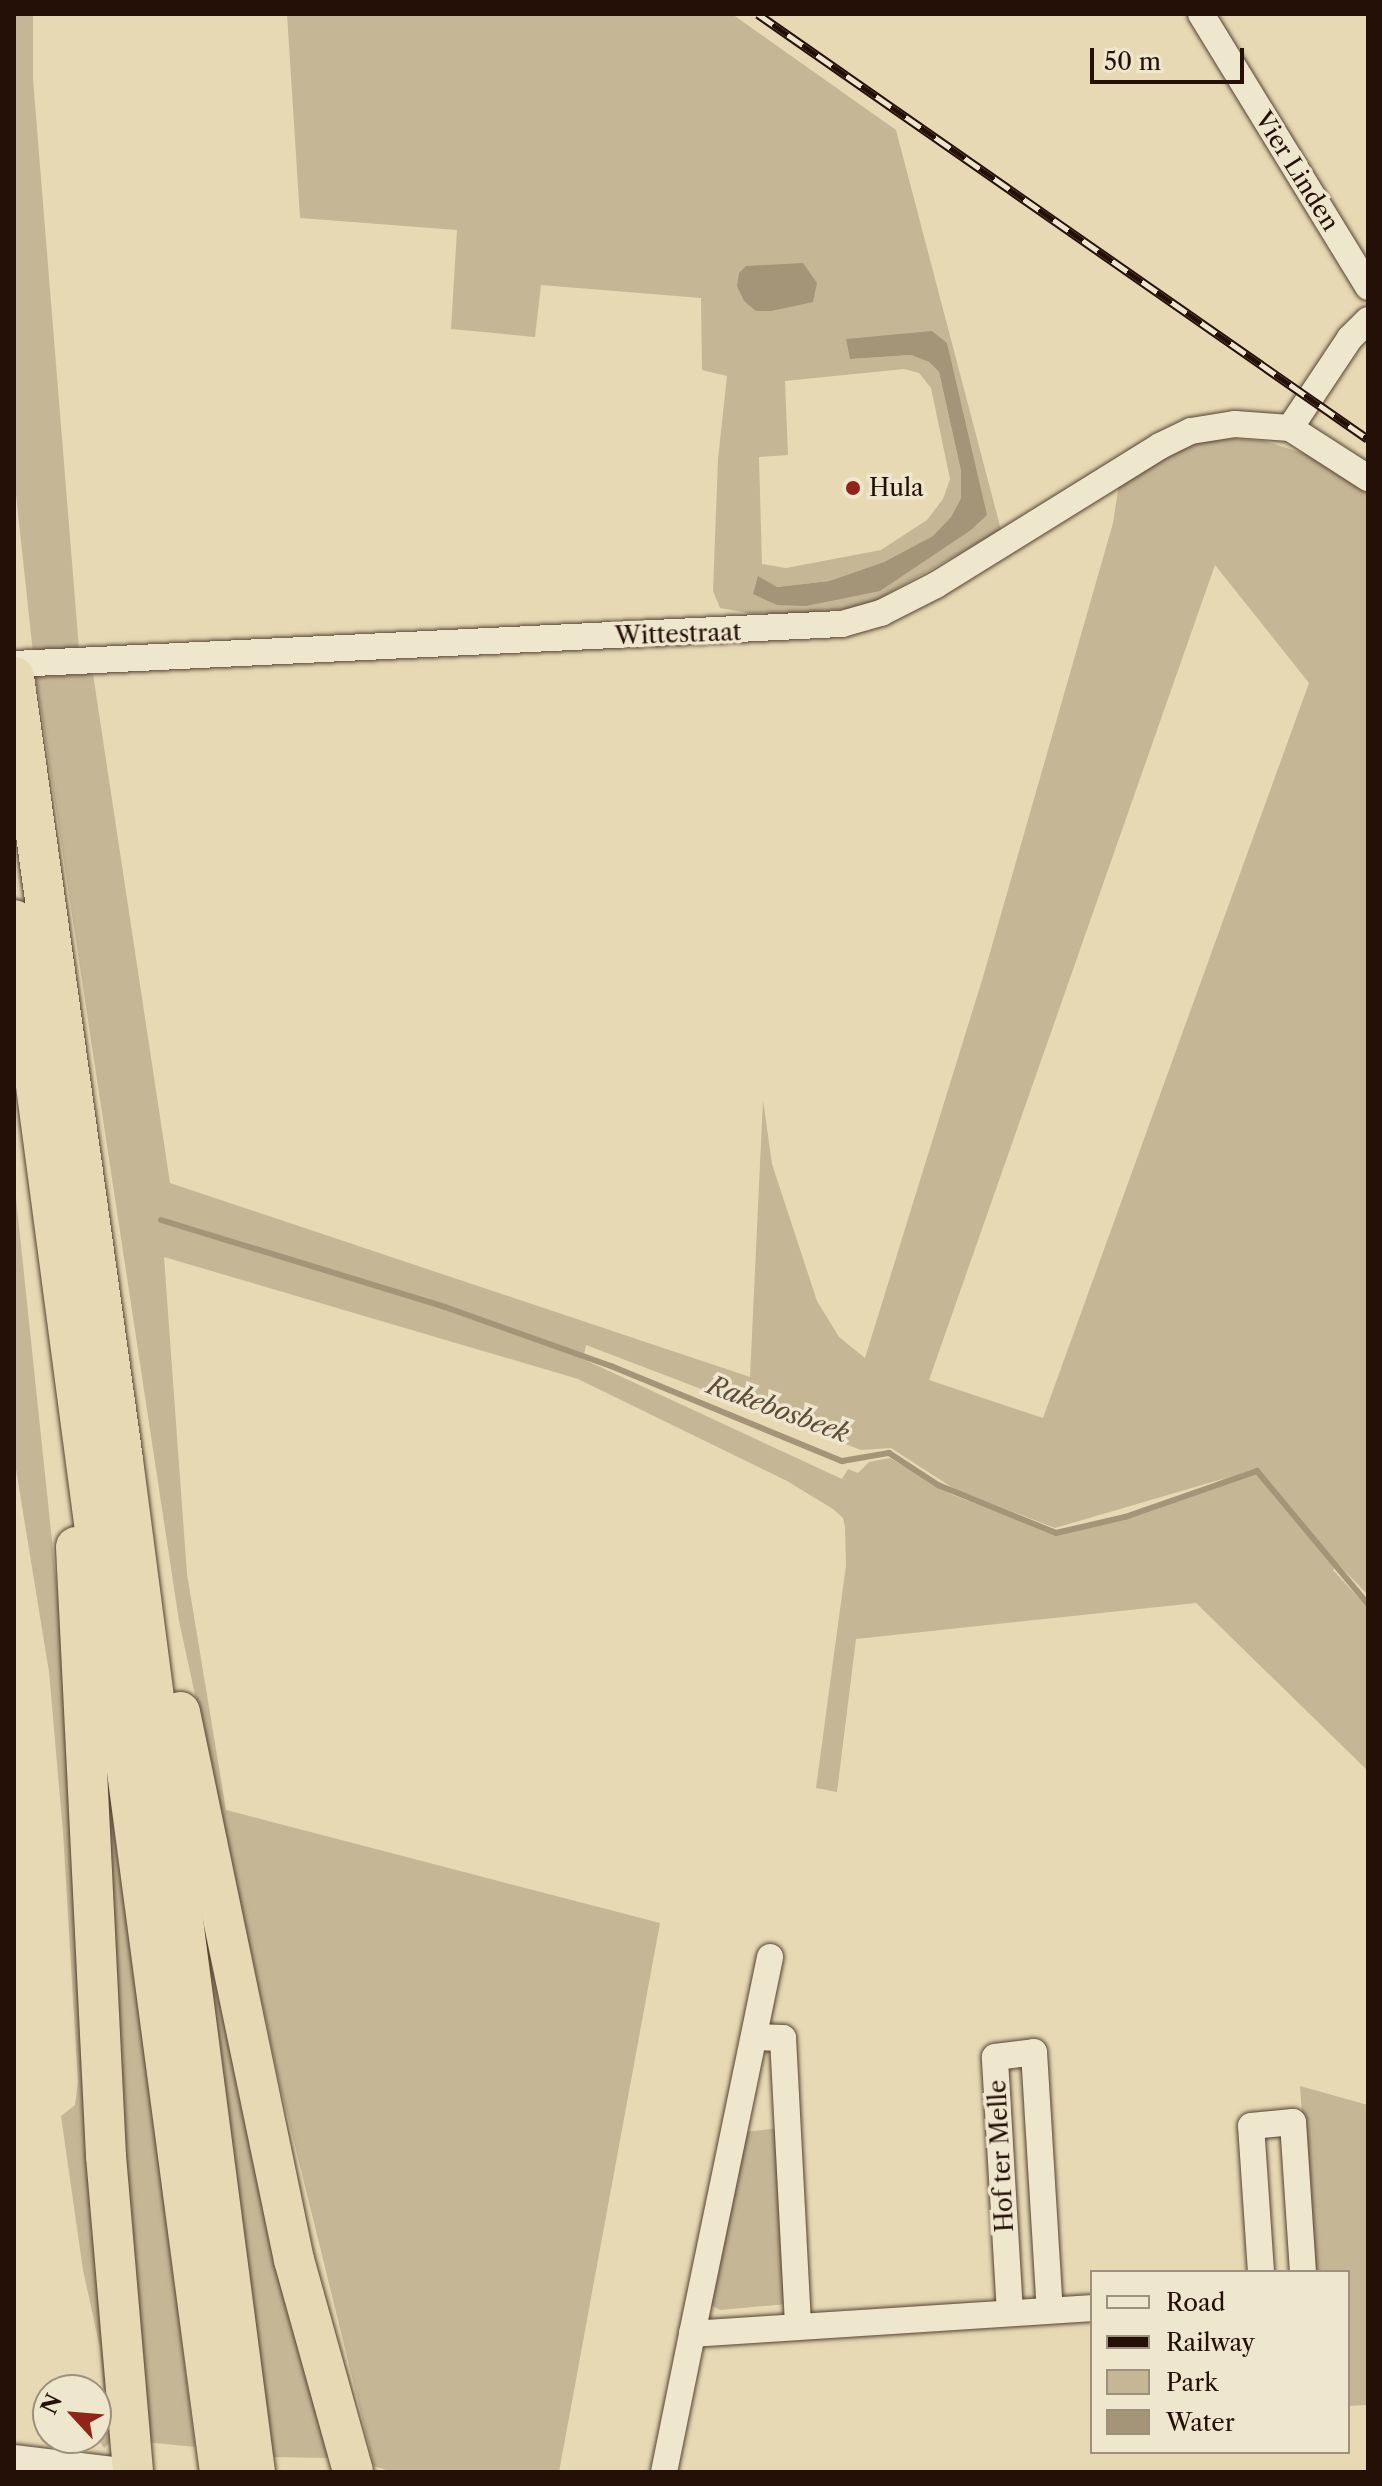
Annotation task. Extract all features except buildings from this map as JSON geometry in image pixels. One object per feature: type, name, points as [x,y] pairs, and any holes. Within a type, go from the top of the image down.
[{"type":"highway","points":[[14,677],[220,2472]]},
{"type":"highway","points":[[14,920],[105,1458],[255,2472]]},
{"type":"highway","points":[[105,1458],[75,1560],[106,2156],[131,2472]]},
{"type":"highway","points":[[105,1458],[147,1530],[198,1811],[225,1916],[294,2260],[353,2472]]},
{"type":"street","name":"Vier Linden","points":[[1201,14],[1368,287]]},
{"type":"street","points":[[1368,320],[1350,338],[1290,428],[1368,478]]},
{"type":"street","name":"Wittestraat","points":[[14,677],[842,624],[881,613],[936,585],[1160,446],[1191,431],[1226,425],[1290,428]]},
{"type":"street","points":[[664,2472],[770,1957]]},
{"type":"street","points":[[754,2037],[783,2038],[798,2327]]},
{"type":"street","name":"Hof ter Melle","points":[[1010,2313],[995,2057],[1034,2052],[1050,2310]]},
{"type":"street","points":[[1261,2270],[1251,2126],[1293,2122],[1303,2270]]},
{"type":"street","points":[[692,2334],[1090,2308]]},
{"type":"street","points":[[14,2458],[131,2472]]},
{"type":"green space","points":[[14,14],[33,14],[33,79],[79,649],[33,653],[14,476]]},
{"type":"green space","points":[[287,14],[732,14],[896,130],[1001,530],[864,607],[793,614],[747,613],[720,608],[713,591],[718,459],[727,376],[702,370],[701,298],[541,285],[535,337],[451,329],[457,230],[300,218]],"holes":[[[947,343],[971,530],[777,605],[758,577],[776,587],[829,581],[884,562],[934,536],[951,517],[961,498],[961,471],[939,372],[929,362],[911,355],[850,359]],[[904,369],[919,373],[931,388],[950,479],[943,499],[927,520],[881,550],[786,568],[762,564],[759,457],[788,455],[785,381]]]},
{"type":"green space","points":[[1225,438],[1264,441],[1306,454],[1368,494],[1368,1595],[1338,1564],[1333,1570],[1368,1608],[1368,1771],[1196,1603],[856,1639],[837,1792],[816,1788],[846,1565],[843,1518],[833,1509],[787,1481],[578,1379],[164,1257],[187,1574],[226,1810],[660,1923],[559,2472],[392,2472],[374,2466],[280,2085],[179,1621],[36,677],[93,674],[170,1183],[750,1377],[763,1100],[772,1164],[817,1301],[839,1337],[865,1358],[983,977],[1113,523],[1119,484],[1195,442]],"holes":[[[1215,565],[1309,683],[1043,1418],[929,1380]],[[586,1345],[861,1450],[891,1448],[956,1490],[1055,1528],[1226,1478],[1154,1508],[1055,1534],[953,1495],[890,1458],[869,1462],[858,1473],[848,1469],[842,1479],[583,1359]]]},
{"type":"green space","points":[[14,1179],[70,1712],[117,2436],[112,2441],[112,2374],[102,2374],[100,2348],[83,2270],[61,2116],[75,2105],[78,2082],[63,1832],[49,1672],[14,1457]]},
{"type":"green space","points":[[95,1681],[195,2447],[145,2442],[134,2375]]},
{"type":"green space","points":[[181,1753],[334,2456],[327,2458],[272,2457]]},
{"type":"green space","points":[[1300,2086],[1368,2105],[1368,2405],[1350,2406],[1350,2270],[1313,2270]]},
{"type":"green space","points":[[779,2128],[788,2304],[720,2310],[709,2304],[746,2132]]},
{"type":"water","points":[[803,263],[817,283],[813,302],[756,311],[744,301],[737,286],[739,273],[746,266]]},
{"type":"water","points":[[932,331],[947,343],[987,515],[971,530],[880,591],[806,606],[777,605],[753,594],[758,576],[777,587],[829,581],[884,562],[933,536],[951,517],[961,498],[961,471],[939,372],[929,362],[911,355],[850,359],[846,339]]},
{"type":"waterway","name":"Rakebosbeek","points":[[161,1220],[445,1307],[611,1366],[842,1461],[889,1453],[938,1485],[1056,1533],[1125,1517],[1257,1471],[1368,1604]]},
{"type":"railway","points":[[758,14],[1368,439]]},
{"type":"place","name":"Hula","points":[[853,488]]}]
